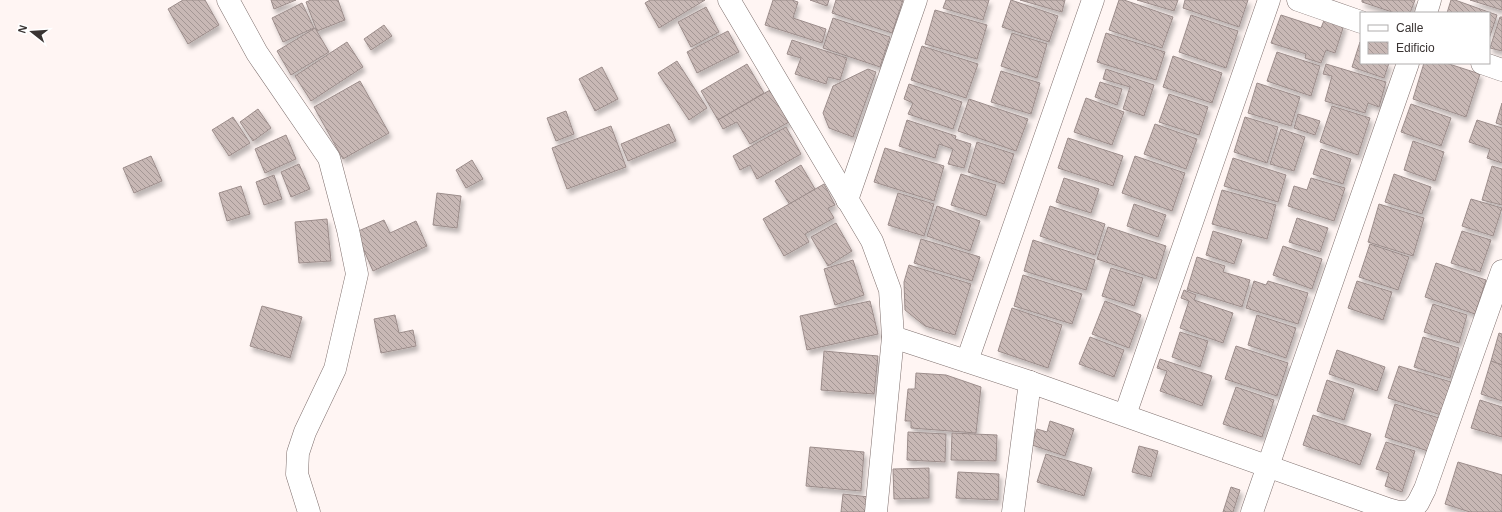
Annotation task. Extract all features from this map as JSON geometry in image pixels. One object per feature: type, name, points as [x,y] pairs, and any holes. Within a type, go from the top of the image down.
[{"type":"street","points":[[228,0],[257,52],[329,158],[348,230],[357,274],[335,369],[305,432],[298,453],[297,474],[310,512]]},
{"type":"street","points":[[729,0],[743,9],[847,200],[872,241],[890,290],[893,337],[876,512]]},
{"type":"street","points":[[847,200],[916,0]]},
{"type":"street","points":[[967,360],[1093,0]]},
{"type":"street","points":[[1125,415],[1269,0]]},
{"type":"street","points":[[1298,0],[1360,22]]},
{"type":"street","points":[[1426,12],[1430,0]]},
{"type":"street","points":[[1252,512],[1408,64]]},
{"type":"street","points":[[1485,64],[1502,70]]},
{"type":"street","points":[[893,337],[967,360],[1388,509],[1399,512],[1411,511],[1418,503],[1425,489],[1502,271]]},
{"type":"street","points":[[1013,512],[1030,382]]},
{"type":"building","points":[[183,0],[205,0],[219,25],[188,44],[168,9]]},
{"type":"building","points":[[271,0],[296,0],[274,9]]},
{"type":"building","points":[[311,0],[338,0],[345,20],[317,31],[306,2]]},
{"type":"building","points":[[650,0],[705,0],[659,28],[645,3]]},
{"type":"building","points":[[773,0],[792,0],[798,2],[793,18],[826,29],[822,43],[765,25]]},
{"type":"building","points":[[810,0],[829,0],[827,6]]},
{"type":"building","points":[[836,0],[903,0],[892,33],[832,13]]},
{"type":"building","points":[[946,0],[989,0],[983,20],[943,8]]},
{"type":"building","points":[[1011,0],[1058,16],[1049,42],[1002,27]]},
{"type":"building","points":[[1020,0],[1065,0],[1062,12]]},
{"type":"building","points":[[1119,0],[1124,0],[1173,17],[1162,48],[1109,30]]},
{"type":"building","points":[[1137,0],[1178,0],[1174,11]]},
{"type":"building","points":[[1185,0],[1248,0],[1239,27],[1183,8]]},
{"type":"building","points":[[1362,0],[1415,0],[1410,12],[1392,12],[1362,2]]},
{"type":"building","points":[[1451,0],[1455,0],[1489,12],[1447,12]]},
{"type":"building","points":[[1470,0],[1502,0],[1502,10]]},
{"type":"building","points":[[302,3],[314,28],[283,42],[272,18]]},
{"type":"building","points":[[706,7],[719,32],[691,47],[678,22]]},
{"type":"building","points":[[935,10],[987,25],[977,59],[925,44]]},
{"type":"building","points":[[1490,12],[1497,15],[1490,36]]},
{"type":"building","points":[[1191,15],[1238,31],[1226,68],[1179,52]]},
{"type":"building","points":[[1281,15],[1321,28],[1325,18],[1344,25],[1335,53],[1326,50],[1321,63],[1305,58],[1306,54],[1271,43]]},
{"type":"building","points":[[1500,17],[1502,17],[1502,51],[1490,48]]},
{"type":"building","points":[[833,18],[890,37],[880,67],[823,48]]},
{"type":"building","points":[[384,25],[392,36],[371,50],[364,39]]},
{"type":"building","points":[[315,28],[329,52],[291,75],[277,51]]},
{"type":"building","points":[[728,31],[739,52],[697,73],[687,52]]},
{"type":"building","points":[[1012,33],[1047,44],[1037,78],[1001,66]]},
{"type":"building","points":[[1106,33],[1165,52],[1156,80],[1097,62]]},
{"type":"building","points":[[792,40],[847,58],[840,80],[828,77],[826,84],[795,74],[801,58],[787,54]]},
{"type":"building","points":[[347,42],[363,67],[311,101],[295,76]]},
{"type":"building","points":[[1360,42],[1360,64],[1389,64],[1384,78],[1352,67]]},
{"type":"building","points":[[922,46],[978,64],[966,98],[911,80]]},
{"type":"building","points":[[1277,52],[1320,66],[1311,96],[1267,81]]},
{"type":"building","points":[[1173,56],[1222,73],[1212,103],[1163,87]]},
{"type":"building","points":[[677,61],[707,108],[689,120],[658,73]]},
{"type":"building","points":[[747,64],[764,93],[718,120],[701,91]]},
{"type":"building","points":[[1326,64],[1386,82],[1379,107],[1368,103],[1365,113],[1325,101],[1332,76],[1323,74]]},
{"type":"building","points":[[1424,64],[1449,64],[1480,74],[1466,117],[1413,99]]},
{"type":"building","points":[[602,67],[618,99],[595,111],[579,79]]},
{"type":"building","points":[[868,69],[876,72],[853,137],[829,128],[823,113],[833,86]]},
{"type":"building","points":[[1106,69],[1154,85],[1144,116],[1123,109],[1130,87],[1103,79]]},
{"type":"building","points":[[1001,71],[1040,83],[1031,114],[991,102]]},
{"type":"building","points":[[360,81],[389,133],[343,159],[314,107]]},
{"type":"building","points":[[1100,82],[1122,89],[1117,105],[1095,97]]},
{"type":"building","points":[[1257,83],[1300,97],[1291,126],[1248,113]]},
{"type":"building","points":[[909,84],[962,102],[953,129],[908,114],[913,103],[904,99]]},
{"type":"building","points":[[770,90],[789,122],[750,144],[737,122],[723,129],[718,120]]},
{"type":"building","points":[[1169,94],[1208,107],[1199,135],[1159,122]]},
{"type":"building","points":[[1086,98],[1124,112],[1112,145],[1074,132]]},
{"type":"building","points":[[969,99],[1028,119],[1016,151],[958,131]]},
{"type":"building","points":[[1502,103],[1502,125],[1496,123]]},
{"type":"building","points":[[1411,104],[1451,118],[1441,146],[1401,132]]},
{"type":"building","points":[[1332,106],[1370,118],[1358,155],[1320,142]]},
{"type":"building","points":[[258,109],[271,128],[253,141],[240,122]]},
{"type":"building","points":[[566,111],[574,134],[556,141],[547,118]]},
{"type":"building","points":[[1298,114],[1320,121],[1315,135],[1294,128]]},
{"type":"building","points":[[233,117],[250,143],[229,156],[212,130]]},
{"type":"building","points":[[1245,117],[1278,127],[1267,163],[1234,152]]},
{"type":"building","points":[[907,120],[956,136],[955,139],[971,144],[964,168],[948,164],[953,149],[939,144],[935,158],[899,146]]},
{"type":"building","points":[[1477,120],[1502,128],[1502,163],[1487,158],[1490,149],[1469,142]]},
{"type":"building","points":[[669,124],[676,141],[628,161],[621,144]]},
{"type":"building","points":[[1155,124],[1197,139],[1186,169],[1144,154]]},
{"type":"building","points":[[611,126],[626,167],[567,189],[552,148]]},
{"type":"building","points":[[786,127],[801,154],[757,179],[750,165],[740,170],[733,156]]},
{"type":"building","points":[[1281,129],[1305,137],[1294,171],[1270,164]]},
{"type":"building","points":[[286,135],[296,159],[265,173],[255,149]]},
{"type":"building","points":[[1068,138],[1123,156],[1113,186],[1058,168]]},
{"type":"building","points":[[1413,141],[1444,152],[1435,181],[1404,170]]},
{"type":"building","points":[[977,142],[1014,154],[1004,184],[968,172]]},
{"type":"building","points":[[885,148],[944,166],[934,201],[874,182]]},
{"type":"building","points":[[1321,149],[1351,159],[1343,184],[1313,174]]},
{"type":"building","points":[[151,156],[162,181],[134,193],[123,168]]},
{"type":"building","points":[[1135,156],[1185,173],[1172,211],[1122,193]]},
{"type":"building","points":[[1233,158],[1286,175],[1278,202],[1224,186]]},
{"type":"building","points":[[472,160],[483,179],[466,188],[456,170]]},
{"type":"building","points":[[299,164],[310,189],[291,197],[281,172]]},
{"type":"building","points":[[801,165],[815,189],[790,205],[775,181]]},
{"type":"building","points":[[1492,166],[1502,169],[1502,205],[1482,200]]},
{"type":"building","points":[[961,174],[996,185],[986,216],[951,205]]},
{"type":"building","points":[[1394,174],[1431,187],[1422,214],[1385,202]]},
{"type":"building","points":[[274,175],[282,199],[264,205],[256,182]]},
{"type":"building","points":[[1064,178],[1099,189],[1091,213],[1056,202]]},
{"type":"building","points":[[1311,178],[1345,188],[1334,221],[1288,206],[1294,186],[1307,190]]},
{"type":"building","points":[[824,184],[835,205],[828,208],[834,218],[805,234],[809,242],[784,256],[763,219]]},
{"type":"building","points":[[241,186],[250,214],[227,221],[219,193]]},
{"type":"building","points":[[1222,190],[1276,205],[1267,239],[1212,224]]},
{"type":"building","points":[[437,193],[461,196],[457,228],[433,225]]},
{"type":"building","points":[[898,193],[934,204],[924,236],[888,225]]},
{"type":"building","points":[[1471,199],[1502,208],[1493,236],[1462,226]]},
{"type":"building","points":[[1134,204],[1166,215],[1158,237],[1127,226]]},
{"type":"building","points":[[1379,204],[1424,218],[1413,256],[1368,242]]},
{"type":"building","points":[[937,206],[980,221],[970,251],[927,236]]},
{"type":"building","points":[[1050,206],[1105,224],[1095,255],[1040,236]]},
{"type":"building","points":[[1297,218],[1328,228],[1320,252],[1289,242]]},
{"type":"building","points":[[327,219],[331,261],[299,263],[295,222]]},
{"type":"building","points":[[384,220],[390,233],[416,221],[427,246],[373,271],[356,232]]},
{"type":"building","points":[[836,223],[852,251],[828,266],[811,237]]},
{"type":"building","points":[[1108,227],[1166,246],[1156,279],[1097,259]]},
{"type":"building","points":[[1213,231],[1242,240],[1234,264],[1206,255]]},
{"type":"building","points":[[1462,231],[1491,240],[1480,272],[1451,263]]},
{"type":"building","points":[[921,239],[980,257],[972,281],[914,263]]},
{"type":"building","points":[[1033,240],[1095,260],[1086,290],[1024,271]]},
{"type":"building","points":[[1370,244],[1409,257],[1398,290],[1359,277]]},
{"type":"building","points":[[1283,246],[1322,259],[1312,289],[1273,275]]},
{"type":"building","points":[[1197,257],[1225,266],[1223,272],[1250,280],[1242,307],[1187,290]]},
{"type":"building","points":[[853,260],[864,295],[835,305],[824,269]]},
{"type":"building","points":[[1436,263],[1486,280],[1475,314],[1425,297]]},
{"type":"building","points":[[909,265],[971,284],[955,335],[925,326],[905,310],[904,282]]},
{"type":"building","points":[[1111,268],[1143,278],[1134,306],[1102,296]]},
{"type":"building","points":[[1023,275],[1082,294],[1072,324],[1014,306]]},
{"type":"building","points":[[1254,281],[1266,285],[1268,281],[1308,293],[1298,324],[1246,308]]},
{"type":"building","points":[[1357,281],[1392,292],[1383,320],[1348,308]]},
{"type":"building","points":[[1184,290],[1196,295],[1194,300],[1233,313],[1223,343],[1180,328],[1189,301],[1181,298]]},
{"type":"building","points":[[870,301],[878,334],[807,350],[800,316]]},
{"type":"building","points":[[1105,301],[1141,315],[1129,348],[1092,334]]},
{"type":"building","points":[[1433,304],[1467,315],[1459,343],[1424,332]]},
{"type":"building","points":[[262,306],[302,317],[290,358],[250,346]]},
{"type":"building","points":[[1012,308],[1062,325],[1048,368],[998,351]]},
{"type":"building","points":[[395,315],[399,333],[413,330],[416,346],[381,353],[374,319]]},
{"type":"building","points":[[1257,315],[1296,328],[1286,358],[1248,345]]},
{"type":"building","points":[[1180,332],[1208,341],[1200,367],[1172,357]]},
{"type":"building","points":[[1499,333],[1502,334],[1502,365],[1491,361]]},
{"type":"building","points":[[1090,337],[1124,350],[1114,377],[1079,364]]},
{"type":"building","points":[[1423,337],[1459,348],[1450,378],[1414,367]]},
{"type":"building","points":[[1236,346],[1288,363],[1277,396],[1225,379]]},
{"type":"building","points":[[1337,350],[1385,367],[1377,391],[1329,374]]},
{"type":"building","points":[[824,351],[878,356],[874,394],[821,390]]},
{"type":"building","points":[[1160,359],[1212,376],[1202,406],[1160,391],[1167,371],[1157,368]]},
{"type":"building","points":[[1491,361],[1502,365],[1502,401],[1481,394]]},
{"type":"building","points":[[1399,366],[1451,382],[1441,415],[1388,398]]},
{"type":"building","points":[[916,373],[946,375],[981,387],[976,433],[911,428],[911,421],[905,421],[908,389],[915,389]]},
{"type":"building","points":[[1327,380],[1354,389],[1344,420],[1317,411]]},
{"type":"building","points":[[1236,387],[1274,400],[1262,437],[1223,424]]},
{"type":"building","points":[[1480,400],[1502,407],[1502,437],[1471,428]]},
{"type":"building","points":[[1395,404],[1439,418],[1428,451],[1385,437]]},
{"type":"building","points":[[1313,415],[1371,434],[1360,465],[1303,445]]},
{"type":"building","points":[[1050,421],[1074,429],[1065,456],[1032,445],[1037,429],[1047,432]]},
{"type":"building","points":[[908,432],[946,434],[945,462],[907,460]]},
{"type":"building","points":[[952,433],[997,435],[996,461],[951,460]]},
{"type":"building","points":[[1386,442],[1415,451],[1402,492],[1385,486],[1389,473],[1376,469]]},
{"type":"building","points":[[1139,446],[1158,451],[1151,477],[1132,472]]},
{"type":"building","points":[[810,447],[864,452],[861,491],[806,486]]},
{"type":"building","points":[[1046,454],[1092,468],[1084,496],[1037,482]]},
{"type":"building","points":[[1458,462],[1502,475],[1502,512],[1470,512],[1445,504]]},
{"type":"building","points":[[929,468],[929,498],[894,499],[893,469]]},
{"type":"building","points":[[958,472],[999,474],[998,500],[956,498]]},
{"type":"building","points":[[1231,487],[1240,490],[1233,512],[1223,512]]},
{"type":"building","points":[[843,494],[869,497],[867,512],[841,512]]}]
